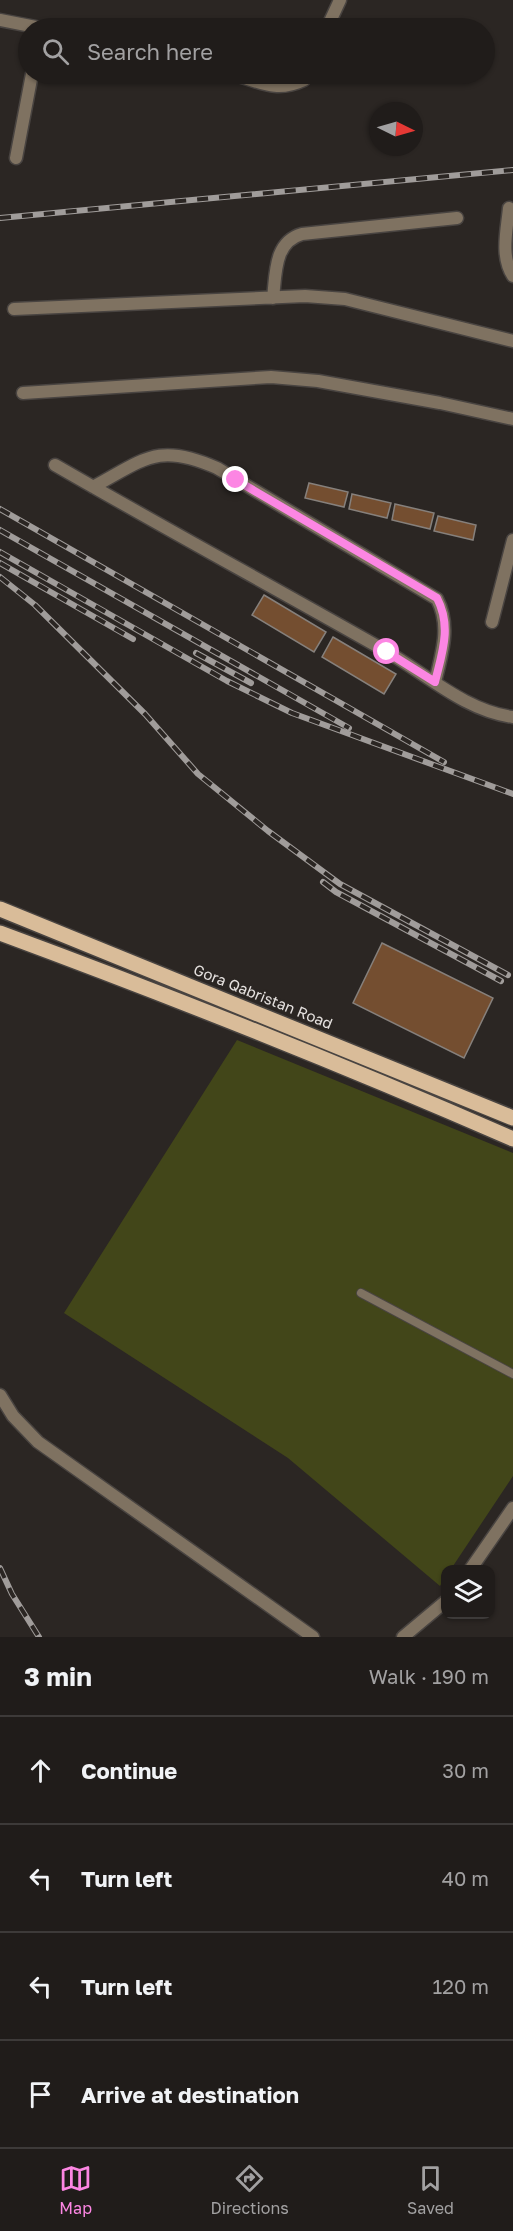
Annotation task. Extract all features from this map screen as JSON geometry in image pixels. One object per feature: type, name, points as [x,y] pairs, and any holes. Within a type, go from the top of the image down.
[{"type":"main road","name":"Gora Qabristan Road","points":[[0,909],[513,1118]]},
{"type":"main road","points":[[0,933],[160,992],[513,1139]]},
{"type":"street","points":[[332,18],[340,0]]},
{"type":"street","points":[[0,20],[18,24]]},
{"type":"street","points":[[16,158],[30,84]]},
{"type":"street","points":[[267,84],[278,87],[296,84]]},
{"type":"street","points":[[509,208],[505,249],[506,260],[513,276]]},
{"type":"street","points":[[273,298],[278,258],[284,245],[293,237],[302,234],[457,218]]},
{"type":"street","points":[[14,309],[305,296],[345,299],[513,341]]},
{"type":"street","points":[[23,393],[271,377],[318,381],[513,419]]},
{"type":"street","points":[[93,487],[148,458],[164,454],[192,458],[217,468],[437,598],[444,612],[445,626],[443,648],[435,682]]},
{"type":"street","points":[[55,465],[387,652],[473,704],[513,717]]},
{"type":"street","points":[[492,622],[513,540]]},
{"type":"street","points":[[0,1395],[13,1416],[38,1442],[313,1637]]},
{"type":"street","points":[[473,1565],[513,1509]]},
{"type":"street","points":[[403,1637],[441,1605]]},
{"type":"lane","points":[[361,1293],[513,1374]]},
{"type":"green space","points":[[237,1040],[513,1153],[513,1476],[454,1565],[441,1565],[440,1586],[288,1458],[64,1313]]},
{"type":"building","points":[[309,483],[348,492],[344,507],[305,498]]},
{"type":"building","points":[[352,494],[391,503],[387,518],[349,509]]},
{"type":"building","points":[[395,504],[434,513],[430,529],[392,520]]},
{"type":"building","points":[[438,516],[476,525],[473,540],[434,531]]},
{"type":"building","points":[[264,595],[326,632],[314,652],[252,615]]},
{"type":"building","points":[[333,637],[396,674],[384,694],[322,657]]},
{"type":"building","points":[[382,943],[493,998],[464,1058],[353,1003]]},
{"type":"railway","points":[[0,218],[513,170]]},
{"type":"railway","points":[[0,509],[444,762]]},
{"type":"railway","points":[[0,530],[349,728]]},
{"type":"railway","points":[[0,552],[227,681],[292,713],[513,794]]},
{"type":"railway","points":[[0,563],[133,639]]},
{"type":"railway","points":[[0,577],[35,605],[145,714],[198,774],[268,831],[340,884],[508,975]]},
{"type":"railway","points":[[196,653],[251,683]]},
{"type":"railway","points":[[323,882],[336,892],[501,981]]},
{"type":"railway","points":[[0,1568],[12,1594],[39,1637]]},
{"type":"route","points":[[236,480],[437,598],[444,612],[445,626],[443,648],[435,682],[387,652]]}]
